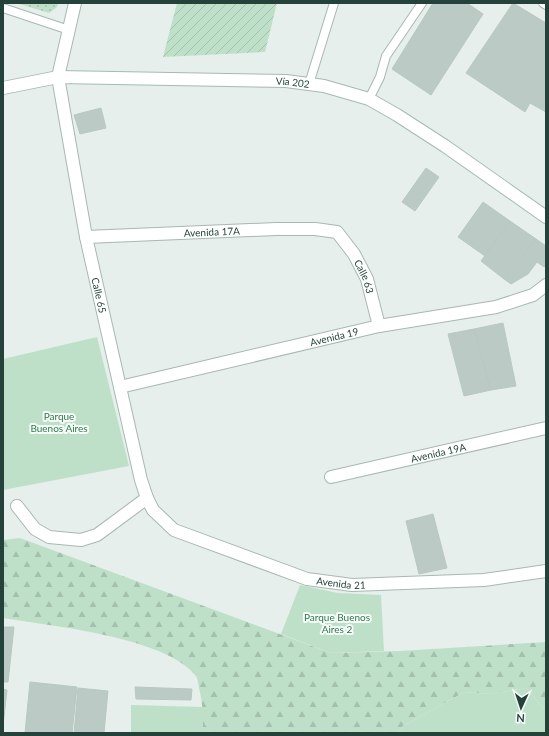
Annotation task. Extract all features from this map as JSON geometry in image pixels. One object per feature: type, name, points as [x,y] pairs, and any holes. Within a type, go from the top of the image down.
[{"type":"street","points":[[58,77],[75,3]]},
{"type":"street","name":"Vía 202","points":[[3,88],[58,77],[286,80],[324,86],[368,99],[397,114],[445,146],[546,218]]},
{"type":"street","name":"Calle 65","points":[[58,77],[86,237],[141,480],[153,510]]},
{"type":"street","name":"Avenida 17A","points":[[86,237],[276,229],[315,229],[337,232]]},
{"type":"street","name":"Calle 63","points":[[337,232],[354,254],[367,279],[379,326]]},
{"type":"street","name":"Avenida 19","points":[[120,387],[379,326],[496,307],[533,294],[546,285]]},
{"type":"street","name":"Avenida 19A","points":[[331,477],[546,428]]},
{"type":"street","points":[[17,506],[35,530],[49,536],[81,540],[97,535],[147,498]]},
{"type":"street","name":"Avenida 21","points":[[153,510],[174,530],[307,579],[352,585],[484,580],[546,571]]},
{"type":"lane","points":[[309,84],[334,3]]},
{"type":"lane","points":[[368,99],[380,77],[386,56],[422,3]]},
{"type":"lane","points":[[3,8],[69,30]]},
{"type":"green space","points":[[16,3],[59,3],[56,8],[49,13]]},
{"type":"green space","points":[[177,3],[277,3],[265,52],[163,57]]},
{"type":"green space","name":"Parque Buenos Aires","points":[[97,337],[129,466],[3,490],[3,359]]},
{"type":"green space","points":[[20,538],[331,653],[400,651],[546,642],[546,711],[526,688],[491,694],[465,692],[403,726],[398,733],[203,733],[202,705],[197,679],[196,676],[181,663],[160,652],[106,635],[3,618],[3,540]]},
{"type":"green space","name":"Parque Buenos Aires 2","points":[[300,585],[338,593],[381,595],[384,651],[331,653],[281,634]]},
{"type":"green space","points":[[526,688],[546,711],[546,733],[398,733],[403,726],[465,692],[491,694]]},
{"type":"green space","points":[[131,705],[203,707],[203,733],[131,733]]},
{"type":"building","points":[[433,3],[467,3],[483,14],[431,95],[392,69]]},
{"type":"building","points":[[513,3],[546,23],[546,112],[530,103],[525,112],[466,73]]},
{"type":"building","points":[[101,108],[106,128],[80,134],[74,115]]},
{"type":"building","points":[[426,168],[439,177],[415,211],[402,202]]},
{"type":"building","points":[[483,202],[510,221],[485,256],[458,237]]},
{"type":"building","points":[[510,221],[536,239],[504,279],[481,261]]},
{"type":"building","points":[[536,239],[546,246],[546,265],[544,267],[537,262],[528,274],[511,284],[504,279]]},
{"type":"building","points":[[503,323],[516,386],[491,390],[474,329]]},
{"type":"building","points":[[474,329],[491,390],[464,396],[448,334]]},
{"type":"building","points":[[433,514],[447,568],[419,574],[406,521]]},
{"type":"building","points":[[3,627],[14,627],[8,682],[3,682]]},
{"type":"building","points":[[30,682],[77,687],[72,733],[25,733]]},
{"type":"building","points":[[135,687],[192,689],[191,700],[136,699]]},
{"type":"building","points":[[78,688],[108,691],[104,733],[74,733]]},
{"type":"building","points":[[3,689],[7,690],[3,726]]}]
